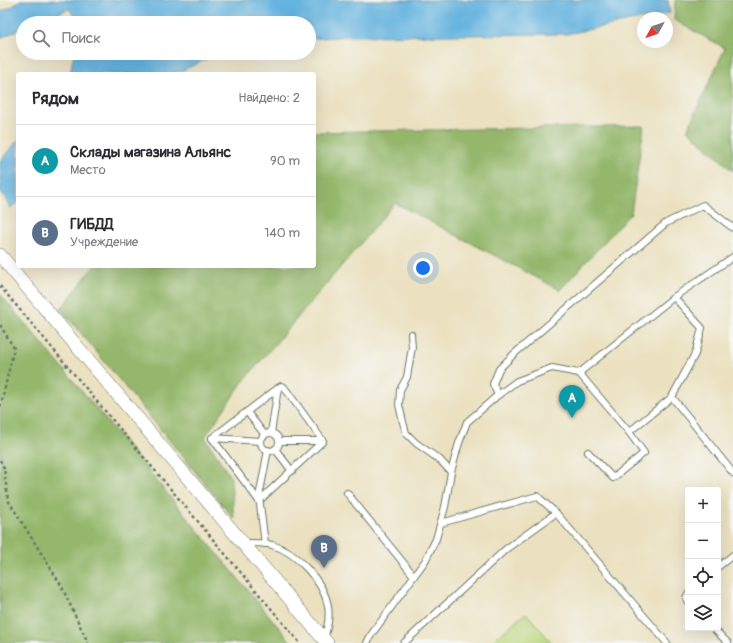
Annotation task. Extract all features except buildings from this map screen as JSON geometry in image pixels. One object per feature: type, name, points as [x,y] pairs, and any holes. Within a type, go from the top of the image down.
[{"type":"street","points":[[0,255],[325,641]]},
{"type":"lane","points":[[498,394],[493,384],[499,368],[666,223],[703,205],[733,228]]},
{"type":"lane","points":[[579,373],[674,297],[733,257]]},
{"type":"lane","points":[[629,432],[672,397],[695,354],[702,328],[674,297]]},
{"type":"lane","points":[[411,334],[412,347],[407,377],[400,390],[400,405],[406,433],[416,443],[440,460],[451,472]]},
{"type":"lane","points":[[367,643],[371,634],[425,561],[436,539],[445,507],[451,472],[459,443],[467,422],[498,394],[517,381],[552,368],[579,373],[629,432],[644,453],[613,478],[588,452]]},
{"type":"lane","points":[[212,438],[281,386],[284,387],[323,441]]},
{"type":"lane","points":[[212,438],[261,441],[268,434],[278,388]]},
{"type":"lane","points":[[672,397],[733,473]]},
{"type":"lane","points":[[247,412],[268,434],[277,436],[279,441],[276,449]]},
{"type":"lane","points":[[212,438],[259,501]]},
{"type":"lane","points":[[261,441],[263,447],[268,450],[276,449]]},
{"type":"lane","points":[[279,441],[323,441]]},
{"type":"lane","points":[[259,501],[323,441]]},
{"type":"lane","points":[[276,449],[292,471]]},
{"type":"lane","points":[[265,544],[259,497],[268,450]]},
{"type":"lane","points":[[347,493],[414,576]]},
{"type":"lane","points":[[441,522],[537,496],[556,513],[667,643]]},
{"type":"lane","points":[[404,643],[506,549],[556,513]]},
{"type":"lane","points":[[243,543],[272,545],[284,550],[297,559],[317,580],[325,594],[328,606],[328,622],[325,641]]},
{"type":"lane","points":[[721,565],[733,555]]},
{"type":"lane","points":[[716,631],[728,643]]},
{"type":"path","points":[[0,286],[300,643]]},
{"type":"path","points":[[0,325],[14,348],[0,409]]},
{"type":"path","points":[[0,460],[4,468],[8,500],[61,585],[88,643]]},
{"type":"green space","points":[[675,0],[733,0],[733,171],[687,130],[725,48],[674,20]]},
{"type":"green space","points":[[644,126],[631,213],[560,290],[395,203],[242,383],[205,437],[231,478],[234,519],[61,309],[92,268],[316,268],[316,132]]},
{"type":"green space","points":[[0,294],[36,336],[292,643],[0,643]]},
{"type":"green space","points":[[526,613],[552,643],[490,643]]},
{"type":"water","points":[[20,0],[668,0],[670,12],[637,12],[637,20],[567,34],[350,36],[316,38],[316,16],[74,16],[69,9],[51,16],[16,16],[16,31],[0,38],[0,12],[13,6]]},
{"type":"water","points":[[73,60],[204,60],[179,72],[70,72]]},
{"type":"water","points":[[16,142],[16,204],[10,208],[0,189],[0,161]]},
{"type":"place","name":"Склады магазина Альянс","points":[[572,418]]},
{"type":"place","name":"ГИБДД","points":[[324,568]]}]
